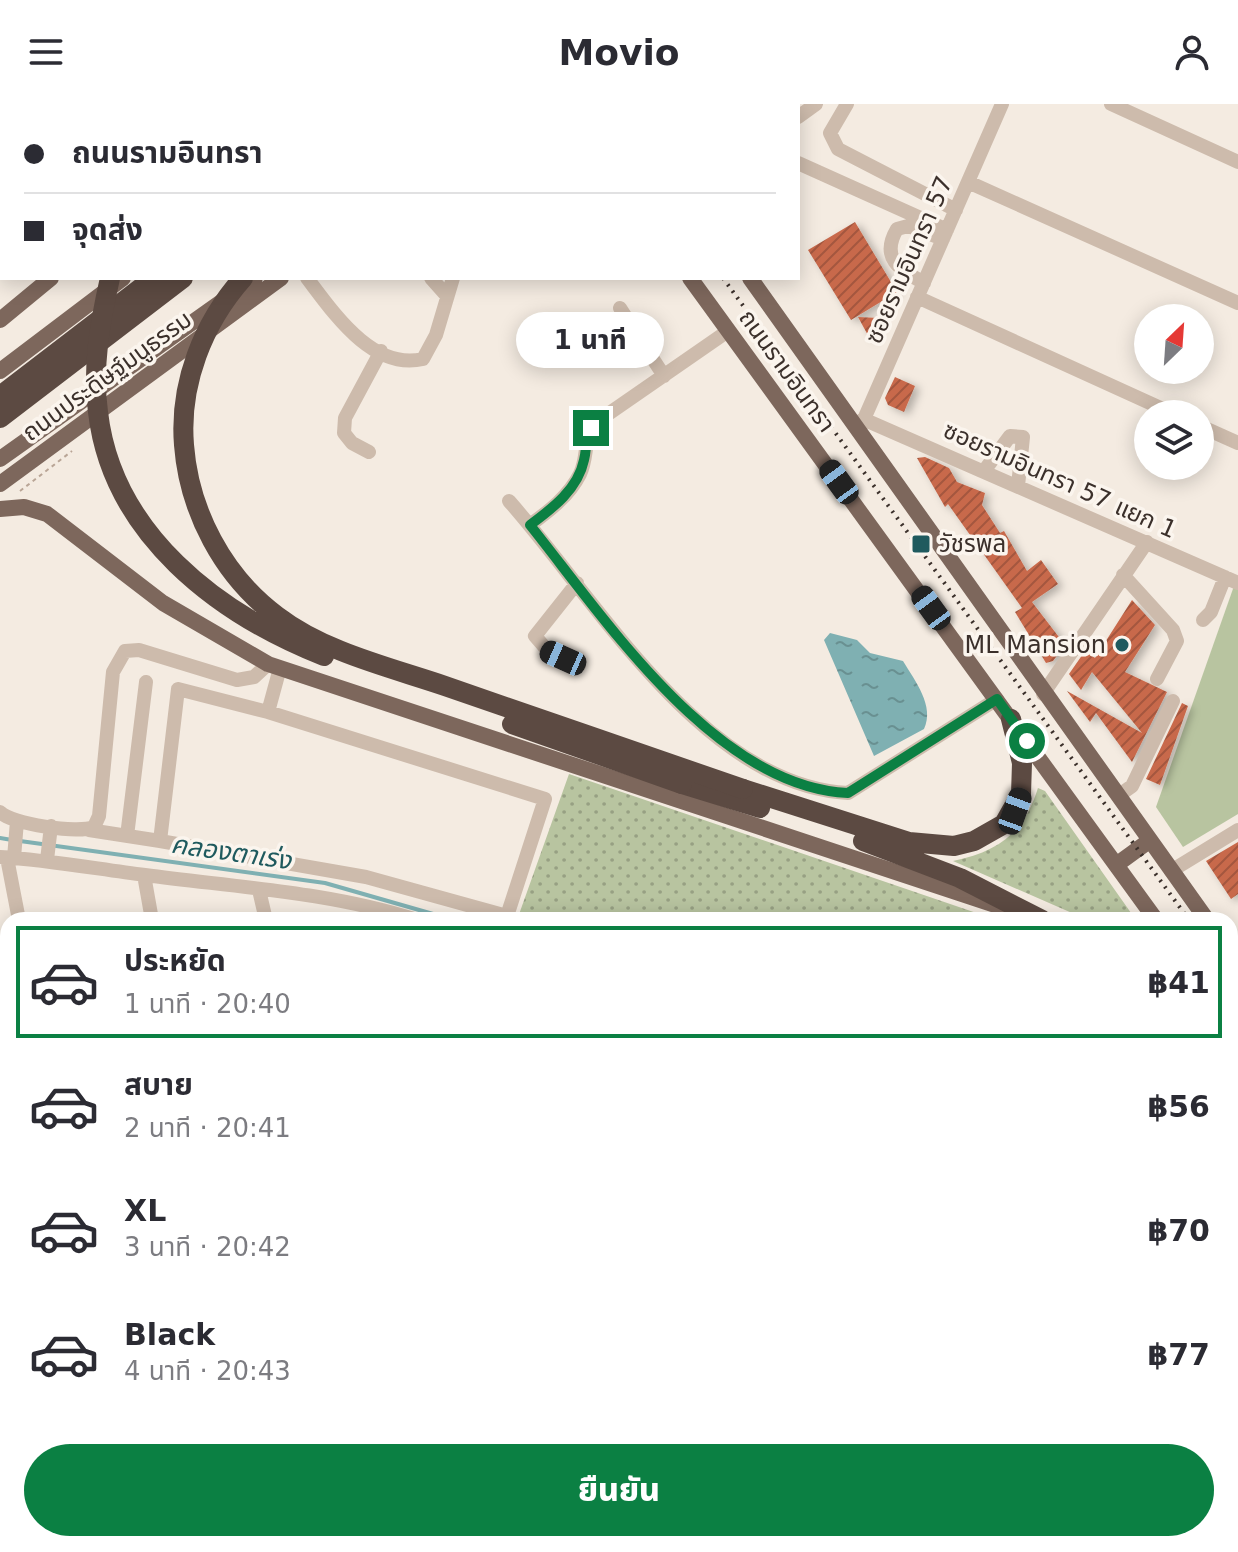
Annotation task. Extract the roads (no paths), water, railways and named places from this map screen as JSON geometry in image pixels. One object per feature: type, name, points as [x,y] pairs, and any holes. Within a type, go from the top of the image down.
[{"type":"highway","points":[[110,280],[99,328],[97,380],[98,412],[104,442],[124,493],[150,534],[200,587],[236,614],[302,647],[683,793],[920,861],[1025,912]]},
{"type":"highway","points":[[0,396],[151,280]]},
{"type":"highway","points":[[0,418],[180,280]]},
{"type":"highway","points":[[241,280],[225,298],[199,347],[185,405],[185,464],[202,521],[238,580],[277,616],[356,656],[743,789],[909,842],[954,846],[974,841],[1004,824],[1021,794],[1022,763],[1011,719]]},
{"type":"main road","points":[[0,320],[49,280]]},
{"type":"main road","points":[[0,371],[121,280]]},
{"type":"main road","points":[[0,459],[252,280]]},
{"type":"main road","name":"ถนนประดิษฐ์มนูธรรม","points":[[0,484],[278,280]]},
{"type":"main road","name":"ถนนรามอินทรา","points":[[691,280],[1150,912]]},
{"type":"main road","name":"ถนนรามอินทรา","points":[[751,280],[799,348],[861,426],[1043,694],[1201,912]]},
{"type":"main road","points":[[761,280],[799,348]]},
{"type":"main road","points":[[0,509],[24,507],[47,514],[163,603],[274,666],[391,706],[683,793]]},
{"type":"main road","points":[[1116,865],[1149,841]]},
{"type":"street","points":[[847,104],[830,133],[838,149],[956,210]]},
{"type":"street","name":"ซอยรามอินทรา 57","points":[[861,426],[1002,104]]},
{"type":"street","points":[[1111,104],[1238,162]]},
{"type":"street","points":[[800,164],[945,235]]},
{"type":"street","points":[[968,182],[1238,303]]},
{"type":"street","points":[[924,283],[894,265],[889,253],[892,237],[897,229],[908,226],[945,235]]},
{"type":"street","points":[[309,280],[349,330],[381,351],[411,362],[423,359],[436,335],[452,280]]},
{"type":"street","points":[[433,280],[447,296]]},
{"type":"street","points":[[917,297],[1143,400]]},
{"type":"street","points":[[620,308],[664,376]]},
{"type":"street","points":[[530,525],[555,506],[580,474],[585,440],[591,428],[728,331]]},
{"type":"street","points":[[369,452],[352,443],[344,433],[345,418],[381,351]]},
{"type":"street","name":"ซอยรามอินทรา 57 แยก 1","points":[[861,426],[984,471],[1231,580]]},
{"type":"street","points":[[1214,432],[1238,443]]},
{"type":"street","points":[[984,471],[1010,436],[1023,437],[1018,486]]},
{"type":"street","points":[[509,501],[672,696],[719,741],[772,773],[835,793],[858,789],[997,699]]},
{"type":"street","points":[[1043,694],[1147,542]]},
{"type":"street","points":[[1123,575],[1173,630],[1177,641],[1157,679]]},
{"type":"street","points":[[1203,620],[1231,580]]},
{"type":"street","points":[[577,583],[535,636],[548,651],[579,665]]},
{"type":"street","points":[[89,830],[99,816],[113,672],[125,651],[139,650],[237,680],[254,677],[274,666]]},
{"type":"street","points":[[268,712],[274,666]]},
{"type":"street","points":[[127,836],[146,682]]},
{"type":"street","points":[[160,841],[178,689],[268,712],[545,799],[508,912]]},
{"type":"street","points":[[1118,796],[1132,786],[1173,701]]},
{"type":"street","points":[[0,812],[7,819],[18,912]]},
{"type":"street","points":[[11,846],[51,826],[89,830],[366,877],[493,912]]},
{"type":"street","points":[[48,851],[51,826]]},
{"type":"street","points":[[1171,871],[1238,830]]},
{"type":"street","points":[[11,846],[48,851],[144,875],[336,901],[383,912]]},
{"type":"street","points":[[144,875],[151,912]]},
{"type":"street","points":[[259,890],[264,912]]},
{"type":"water","points":[[830,633],[857,640],[870,653],[903,661],[925,703],[927,720],[924,729],[874,756],[824,640]]},
{"type":"waterway","name":"คลองตาเร่ง","points":[[0,838],[12,840]]},
{"type":"waterway","name":"คลองตาเร่ง","points":[[20,841],[325,883],[426,912]]},
{"type":"railway","points":[[724,280],[1183,912]]},
{"type":"place","name":"วัชรพล","points":[[921,544]]},
{"type":"place","name":"ML Mansion","points":[[1122,645]]}]
